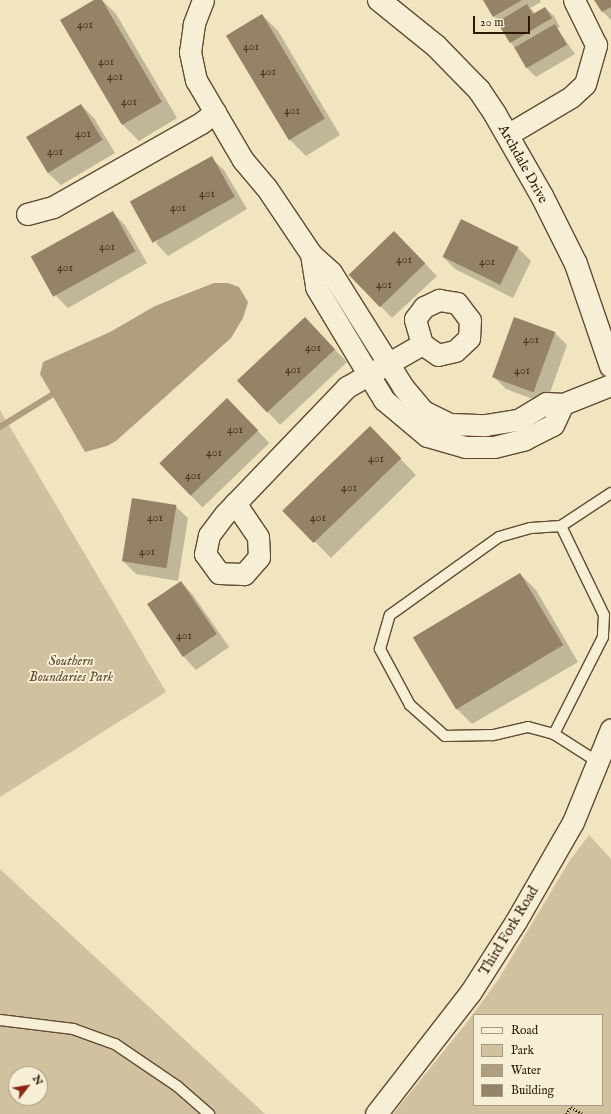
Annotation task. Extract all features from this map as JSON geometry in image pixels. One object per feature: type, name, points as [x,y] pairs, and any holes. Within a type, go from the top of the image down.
[{"type":"street","points":[[203,0],[194,24],[190,52],[196,80],[243,160],[266,187],[311,254],[331,272],[388,362],[423,411],[450,424],[486,425],[518,420],[546,403],[563,404],[611,386]]},
{"type":"street","name":"Archdale Drive","points":[[379,0],[436,46],[479,90],[542,196],[576,264],[611,366]]},
{"type":"street","points":[[507,135],[571,97],[585,84],[596,45],[574,0]]},
{"type":"street","points":[[28,214],[53,207],[215,112]]},
{"type":"street","points":[[311,254],[316,287],[384,400],[426,436],[465,447],[494,447],[525,439],[553,425],[563,404]]},
{"type":"street","points":[[235,503],[347,387],[388,362],[422,344]]},
{"type":"street","name":"Third Fork Road","points":[[376,1114],[470,993],[516,922],[573,822],[611,729]]},
{"type":"lane","points":[[598,762],[554,734],[528,727],[492,734],[445,736],[410,705],[380,648],[390,615],[499,537],[531,528],[561,526],[611,493]]},
{"type":"lane","points":[[554,734],[603,637],[604,615],[561,526]]},
{"type":"lane","points":[[0,1020],[73,1029],[115,1044],[177,1086],[209,1114]]},
{"type":"path","points":[[566,1114],[572,1108],[583,1114]]},
{"type":"green space","name":"Southern Boundaries Park","points":[[0,410],[166,692],[0,797]]},
{"type":"green space","points":[[589,835],[611,859],[611,1114],[393,1114],[473,1014],[473,1106],[603,1106],[603,1014],[473,1014],[498,980],[570,860]]},
{"type":"green space","points":[[0,869],[265,1114],[0,1114]]},
{"type":"water","points":[[214,283],[228,283],[239,287],[248,302],[243,318],[231,338],[116,441],[107,446],[85,452],[40,374],[43,362],[110,332],[155,306]]},
{"type":"building","points":[[94,0],[102,0],[162,102],[122,125],[60,20]]},
{"type":"building","points":[[483,0],[522,0],[493,17]]},
{"type":"building","points":[[594,0],[611,0],[611,7],[602,12]]},
{"type":"building","points":[[527,4],[533,14],[545,7],[552,18],[510,43],[497,22]]},
{"type":"building","points":[[262,14],[325,119],[289,140],[226,36]]},
{"type":"building","points":[[555,24],[567,45],[526,68],[514,48]]},
{"type":"building","points":[[81,104],[103,140],[48,173],[26,137]]},
{"type":"building","points":[[212,156],[235,197],[153,243],[130,202]]},
{"type":"building","points":[[113,211],[135,251],[53,297],[31,257]]},
{"type":"building","points":[[461,219],[519,247],[500,285],[443,257]]},
{"type":"building","points":[[394,231],[425,263],[380,307],[349,275]]},
{"type":"building","points":[[305,317],[335,349],[267,413],[237,380]]},
{"type":"building","points":[[514,317],[555,332],[533,392],[492,377]]},
{"type":"building","points":[[227,398],[258,430],[191,496],[159,463]]},
{"type":"building","points":[[370,426],[401,458],[314,543],[282,511]]},
{"type":"building","points":[[132,498],[176,505],[166,568],[122,561]]},
{"type":"building","points":[[520,573],[563,645],[456,709],[413,637]]},
{"type":"building","points":[[181,581],[217,634],[183,657],[147,604]]},
{"type":"waterway","points":[[0,427],[55,393]]}]
